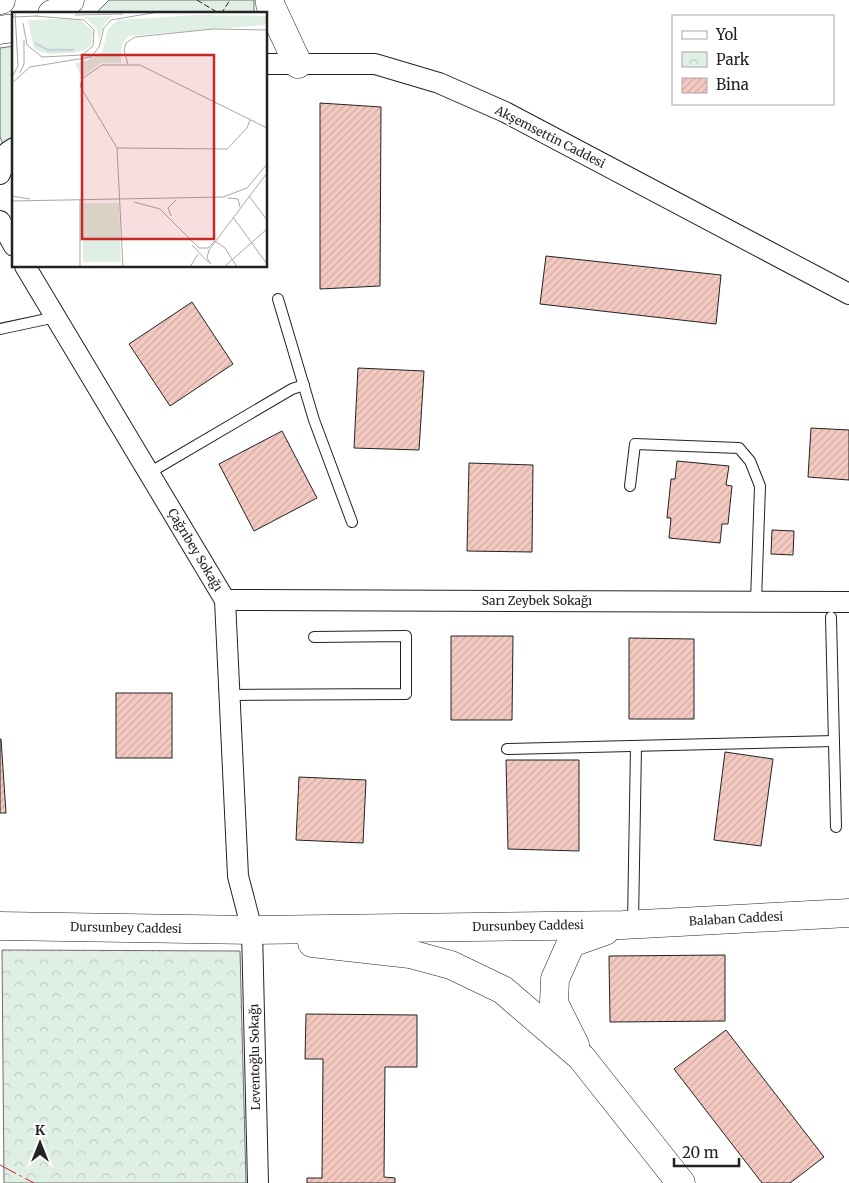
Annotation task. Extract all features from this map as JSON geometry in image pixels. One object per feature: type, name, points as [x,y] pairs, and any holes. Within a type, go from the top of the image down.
[{"type":"main road","points":[[57,12],[70,0]]},
{"type":"main road","points":[[270,0],[270,4],[298,64]]},
{"type":"main road","name":"Balaban Caddesi","points":[[628,924],[849,913]]},
{"type":"main road","name":"Dursunbey Caddesi","points":[[0,926],[252,930],[628,924]]},
{"type":"main road","name":"Dursunbey Caddesi","points":[[581,1058],[554,1003],[554,979],[571,943],[628,924]]},
{"type":"main road","name":"Dursunbey Caddesi","points":[[252,930],[325,945],[410,954],[451,964],[503,990],[581,1058],[681,1183]]},
{"type":"street","points":[[268,64],[298,64]]},
{"type":"street","name":"Akşemsettin Caddesi","points":[[298,64],[375,64],[439,83],[505,112],[849,294]]},
{"type":"street","points":[[0,174],[8,152],[12,149]]},
{"type":"street","points":[[0,221],[12,242]]},
{"type":"street","name":"Çağrıbey Sokağı","points":[[26,268],[225,600],[238,876],[252,930]]},
{"type":"street","name":"Sarı Zeybek Sokağı","points":[[225,600],[849,602]]},
{"type":"street","name":"Leventoğlu Sokağı","points":[[252,930],[258,1183]]},
{"type":"lane","points":[[278,299],[314,420],[352,522]]},
{"type":"lane","points":[[0,329],[56,317]]},
{"type":"lane","points":[[149,473],[292,389],[304,385]]},
{"type":"lane","points":[[630,486],[635,444],[739,448],[750,461],[760,486],[756,601]]},
{"type":"lane","points":[[831,617],[836,827]]},
{"type":"lane","points":[[230,696],[406,694],[406,636],[314,637]]},
{"type":"lane","points":[[507,749],[834,741]]},
{"type":"lane","points":[[628,924],[636,746]]},
{"type":"green space","points":[[109,0],[254,0],[254,12],[97,12]]},
{"type":"green space","points":[[12,46],[12,137],[3,144],[0,137],[0,48]]},
{"type":"green space","points":[[2,950],[240,951],[246,1183],[4,1183]]},
{"type":"building","points":[[320,103],[381,107],[380,286],[320,289]]},
{"type":"building","points":[[546,256],[721,275],[716,324],[540,304]]},
{"type":"building","points":[[192,302],[233,364],[170,406],[129,344]]},
{"type":"building","points":[[358,368],[424,371],[419,450],[354,448]]},
{"type":"building","points":[[811,428],[849,430],[849,480],[808,477]]},
{"type":"building","points":[[282,431],[317,498],[254,531],[219,464]]},
{"type":"building","points":[[677,461],[729,466],[726,485],[732,486],[728,524],[722,524],[720,543],[669,538],[671,518],[667,518],[671,479],[675,479]]},
{"type":"building","points":[[469,463],[533,465],[532,552],[467,551]]},
{"type":"building","points":[[772,530],[794,531],[793,555],[771,554]]},
{"type":"building","points":[[451,636],[513,636],[512,720],[451,720]]},
{"type":"building","points":[[629,638],[694,639],[694,719],[629,719]]},
{"type":"building","points":[[116,693],[172,693],[172,758],[116,758]]},
{"type":"building","points":[[1,739],[6,813],[0,813]]},
{"type":"building","points":[[725,752],[773,759],[761,846],[714,840]]},
{"type":"building","points":[[506,760],[579,760],[579,851],[508,849]]},
{"type":"building","points":[[299,777],[366,780],[363,843],[296,840]]},
{"type":"building","points":[[725,955],[725,1021],[610,1022],[609,956]]},
{"type":"building","points":[[306,1014],[417,1015],[417,1067],[385,1067],[384,1177],[395,1178],[395,1183],[307,1183],[307,1178],[322,1178],[323,1059],[305,1059]]},
{"type":"building","points":[[726,1030],[824,1157],[790,1183],[762,1183],[674,1069]]},
{"type":"fence","points":[[197,0],[217,12]]},
{"type":"fence","points":[[222,12],[230,0]]},
{"type":"power","points":[[0,1165],[34,1183]]}]
